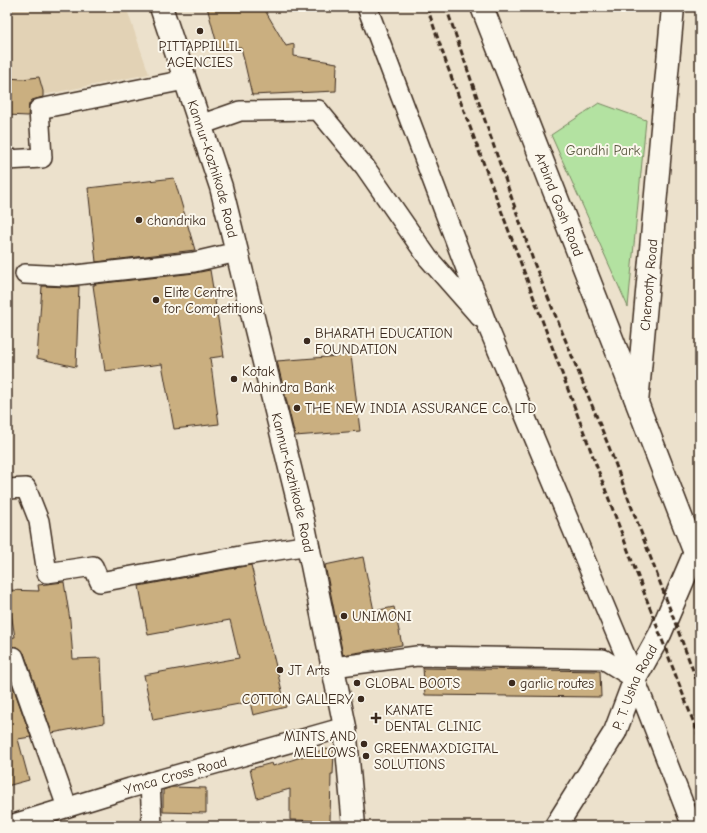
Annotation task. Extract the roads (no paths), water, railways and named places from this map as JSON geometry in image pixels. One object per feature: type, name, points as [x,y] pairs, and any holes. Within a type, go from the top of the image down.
[{"type":"street","name":"Kannur-Kozhikode Road","points":[[161,7],[221,188],[309,546],[345,727],[354,826]]},
{"type":"street","points":[[367,7],[488,327],[635,679],[692,826]]},
{"type":"street","name":"Arbind Gosh Road","points":[[482,7],[637,402]]},
{"type":"street","name":"Cherootty Road","points":[[673,7],[637,402],[698,554]]},
{"type":"street","points":[[7,160],[42,158],[39,109],[185,80]]},
{"type":"street","points":[[200,125],[240,111],[318,110],[366,167],[428,258],[488,327]]},
{"type":"street","points":[[25,274],[67,276],[194,262],[237,252]]},
{"type":"street","points":[[7,489],[26,488],[39,521],[47,572],[93,566],[100,582],[240,556],[309,546]]},
{"type":"street","name":"P. T. Usha Road","points":[[556,826],[615,732],[635,679],[660,634],[698,554]]},
{"type":"street","points":[[333,667],[417,656],[603,659],[635,679]]},
{"type":"street","points":[[7,658],[14,657],[67,807]]},
{"type":"street","name":"Ymca Cross Road","points":[[7,826],[150,782],[345,727]]},
{"type":"street","points":[[150,782],[152,826]]},
{"type":"railway","points":[[427,7],[448,68],[700,739]]},
{"type":"railway","points":[[446,7],[534,263],[609,447],[700,689]]},
{"type":"place","name":"PITTAPPILLIL AGENCIES","points":[[200,31]]},
{"type":"place","name":"chandrika","points":[[139,220]]},
{"type":"place","name":"Elite Centre for Competitions","points":[[156,300]]},
{"type":"place","name":"BHARATH EDUCATION FOUNDATION","points":[[307,341]]},
{"type":"place","name":"Kotak Mahindra Bank","points":[[234,379]]},
{"type":"place","name":"THE NEW INDIA ASSURANCE Co. LTD","points":[[297,408]]},
{"type":"place","name":"UNIMONI","points":[[344,616]]},
{"type":"place","name":"JT Arts","points":[[280,670]]},
{"type":"place","name":"GLOBAL BOOTS","points":[[357,683]]},
{"type":"place","name":"garlic routes","points":[[512,683]]},
{"type":"place","name":"COTTON GALLERY","points":[[361,699]]},
{"type":"place","name":"KANATE DENTAL CLINIC","points":[[376,718]]},
{"type":"place","name":"MINTS AND MELLOWS","points":[[364,744]]},
{"type":"place","name":"GREENMAXDIGITAL SOLUTIONS","points":[[366,756]]},
{"type":"park label","name":"Gandhi Park","points":[[603,150]]}]
